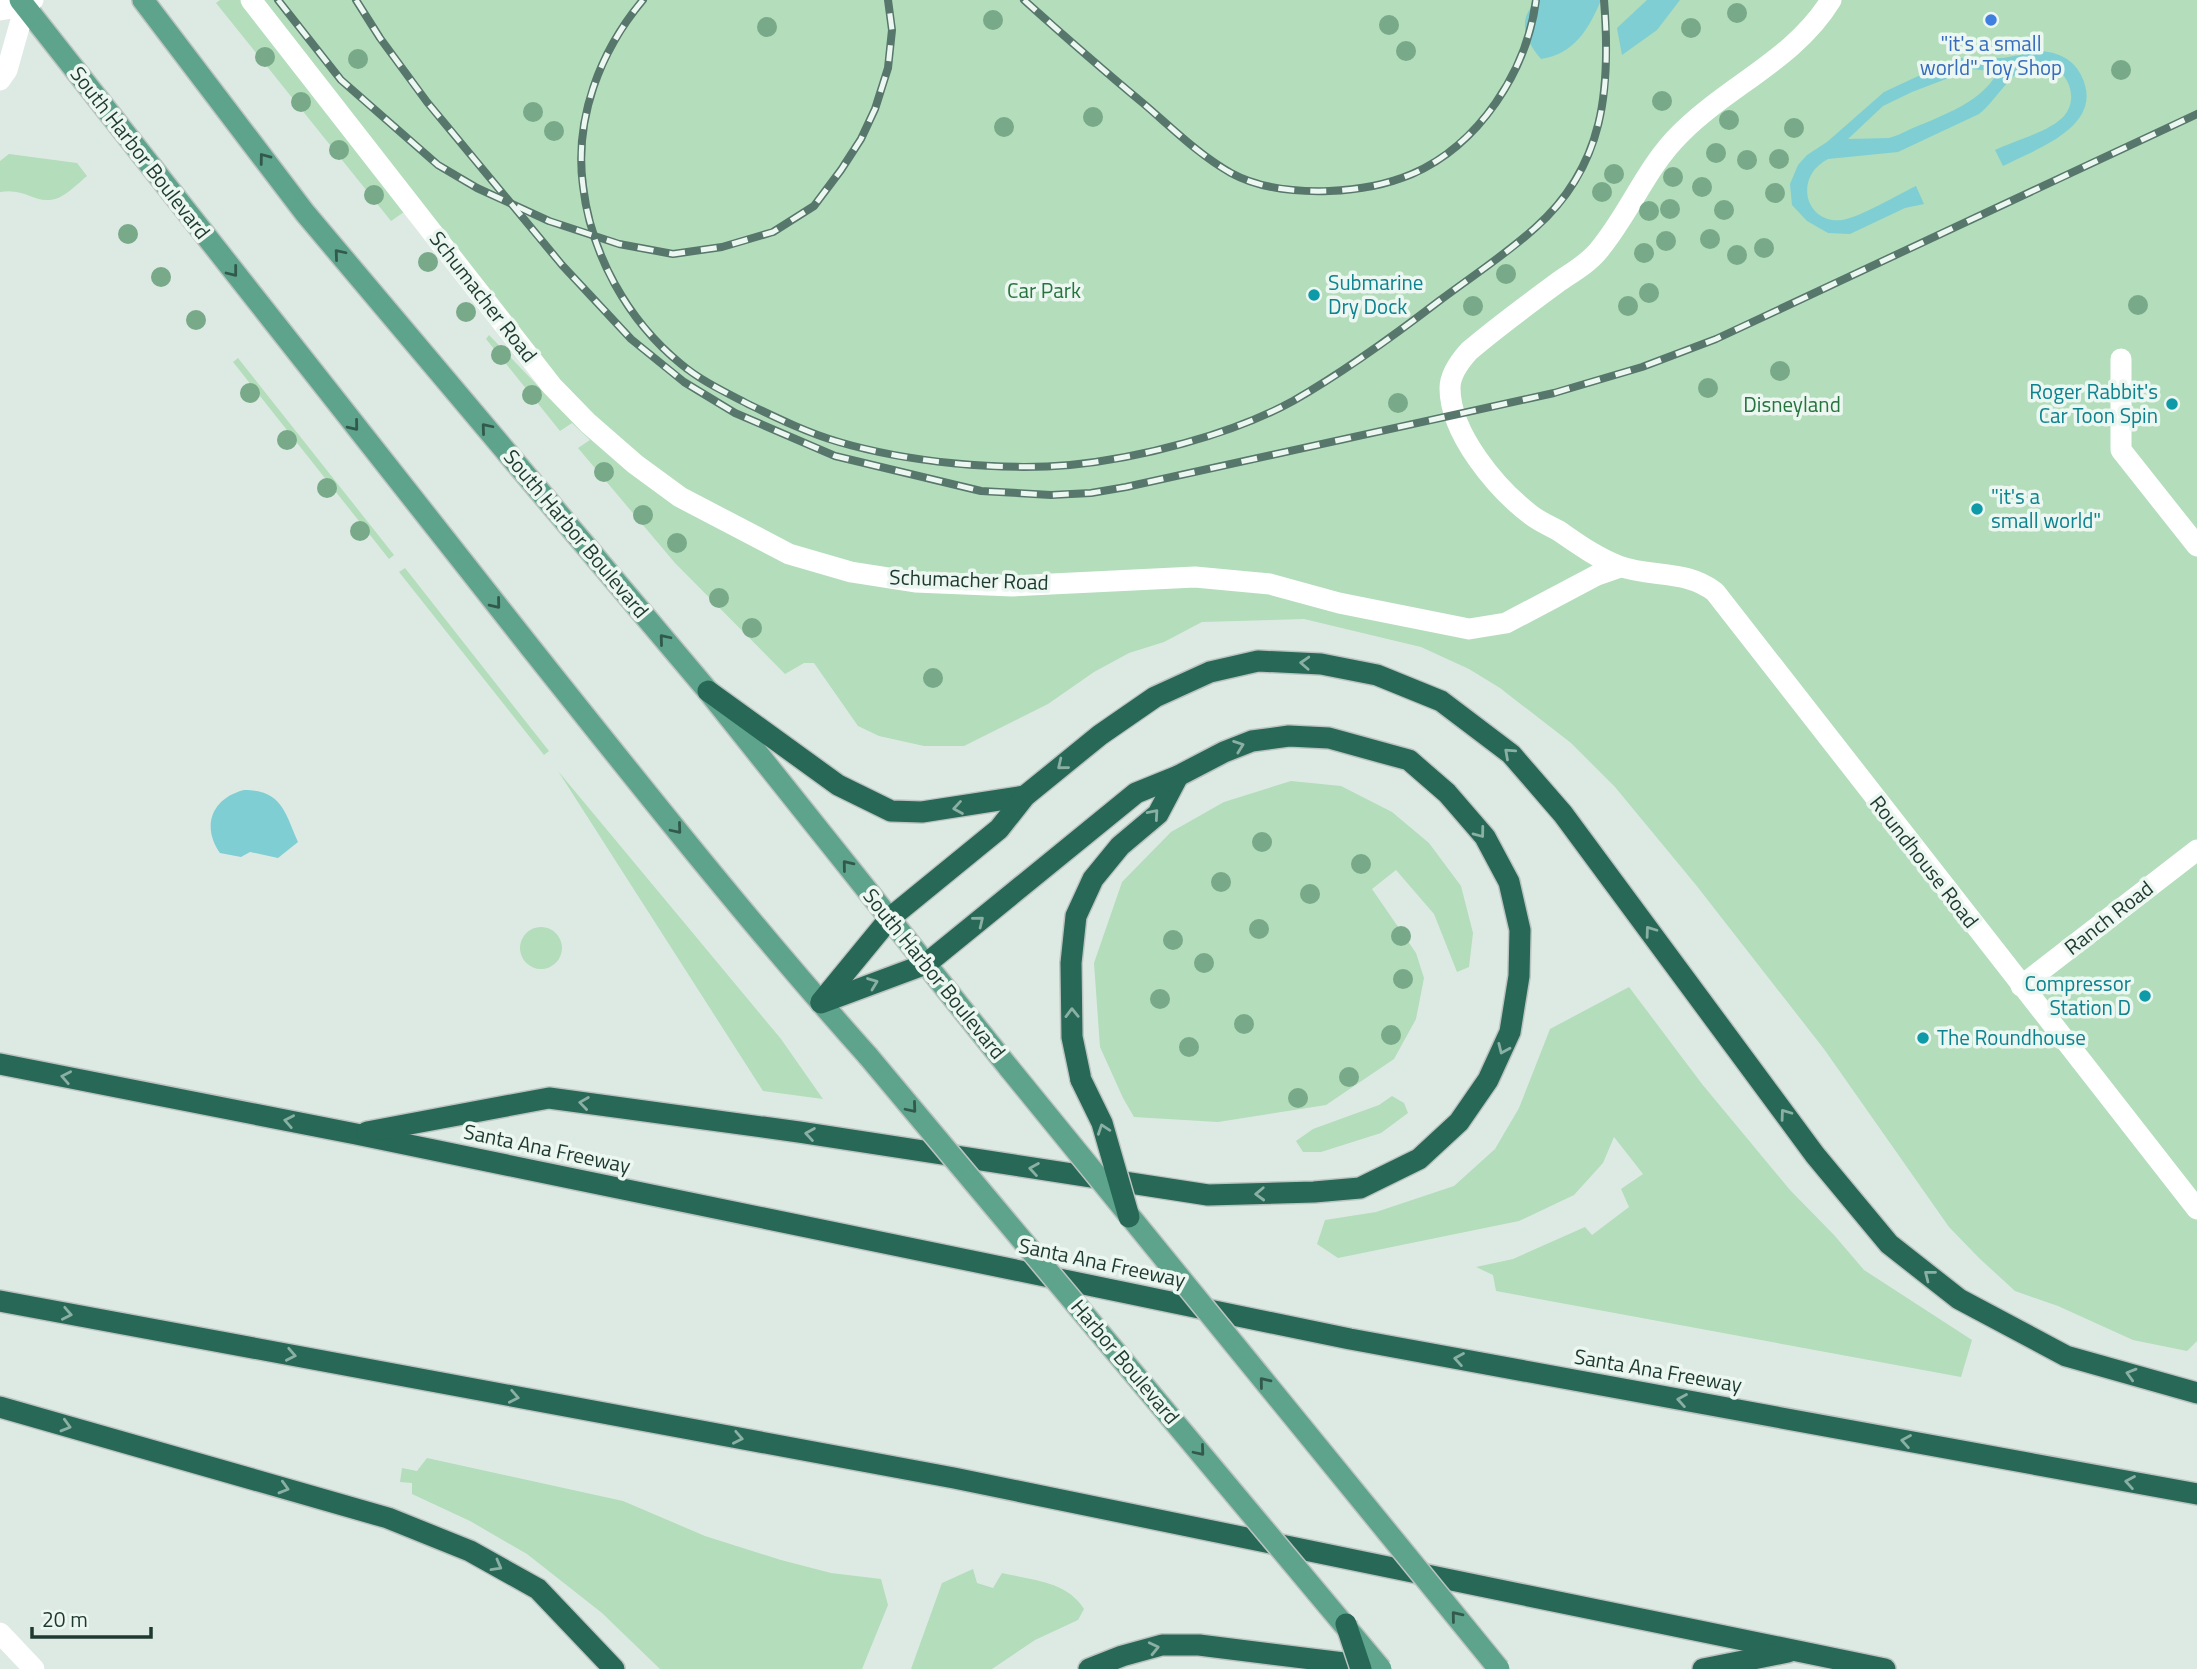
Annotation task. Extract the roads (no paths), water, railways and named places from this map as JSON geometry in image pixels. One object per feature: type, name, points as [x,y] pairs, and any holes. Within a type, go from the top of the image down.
[{"type":"highway","points":[[821,1003],[890,918],[999,829],[1025,796],[1100,735],[1156,696],[1210,672],[1258,660],[1321,664],[1377,675],[1441,701],[1511,754],[1563,814],[1815,1155],[1889,1244],[1959,1299],[2066,1356],[2197,1393]]},
{"type":"highway","points":[[708,691],[838,785],[891,811],[922,812],[1025,796]]},
{"type":"highway","points":[[356,1134],[549,1098],[799,1132],[1208,1195],[1360,1188],[1419,1159],[1458,1122],[1489,1080],[1510,1032],[1519,976],[1520,930],[1509,882],[1485,837],[1447,793],[1409,760],[1329,738],[1289,736],[1252,741],[1136,793],[926,964],[821,1003]]},
{"type":"highway","points":[[1129,1217],[1102,1123],[1081,1080],[1072,1037],[1071,962],[1076,916],[1093,879],[1120,846],[1158,814],[1178,776]]},
{"type":"highway","name":"Santa Ana Freeway","points":[[0,1064],[356,1134],[1350,1339],[2197,1494]]},
{"type":"highway","points":[[0,1301],[968,1481],[1885,1669]]},
{"type":"highway","points":[[0,1407],[388,1518],[470,1551],[538,1589],[614,1669]]},
{"type":"highway","points":[[1346,1624],[1361,1669]]},
{"type":"highway","points":[[1089,1669],[1122,1656],[1162,1646],[1199,1645],[1391,1669]]},
{"type":"highway","points":[[1703,1669],[1797,1651]]},
{"type":"main road","name":"South Harbor Boulevard","points":[[143,0],[305,213],[708,691],[1129,1217]]},
{"type":"main road","name":"South Harbor Boulevard","points":[[26,2],[303,362],[616,755],[868,1056]]},
{"type":"main road","name":"Harbor Boulevard","points":[[868,1056],[1381,1669]]},
{"type":"main road","points":[[1129,1217],[1499,1669]]},
{"type":"street","name":"Schumacher Road","points":[[251,0],[552,386],[588,424],[635,464],[680,497],[789,554],[851,572],[915,582],[1012,586],[1195,577],[1270,584],[1339,603],[1469,629],[1506,623],[1597,575],[1620,567]]},
{"type":"street","points":[[1620,567],[1584,549],[1532,516],[1486,470],[1468,443],[1455,414],[1450,387],[1457,364],[1489,334],[1594,256],[1665,149],[1722,97],[1796,43],[1816,24],[1831,0]]},
{"type":"street","points":[[0,10],[26,2]]},
{"type":"street","points":[[0,80],[7,70],[26,2]]},
{"type":"street","points":[[2121,359],[2121,450],[2197,546]]},
{"type":"street","name":"Roundhouse Road","points":[[1620,567],[1694,579],[1715,592],[2197,1209]]},
{"type":"street","name":"Ranch Road","points":[[2021,986],[2197,850]]},
{"type":"street","points":[[0,1633],[34,1669]]},
{"type":"water","points":[[1540,0],[1601,0],[1591,21],[1571,46],[1563,52],[1541,59],[1525,29],[1527,13]]},
{"type":"water","points":[[1647,0],[1680,0],[1657,30],[1622,55],[1617,28]]},
{"type":"water","points":[[2042,51],[2060,55],[2070,61],[2081,75],[2086,93],[2084,108],[2076,122],[2049,143],[2003,166],[1995,150],[2050,126],[2064,116],[2069,107],[2070,87],[2059,71],[2041,63],[2030,65],[2017,73],[1979,114],[1898,152],[1828,159],[1817,167],[1807,187],[1812,207],[1819,215],[1829,219],[1842,220],[1859,215],[1916,186],[1924,204],[1905,208],[1850,234],[1828,233],[1807,221],[1792,205],[1790,184],[1798,165],[1884,92],[1957,58],[2003,58]],"holes":[[[1972,69],[1998,72],[1979,94],[1940,117],[1889,138],[1848,139],[1883,106],[1912,92]]]},
{"type":"water","points":[[244,790],[267,794],[285,813],[298,842],[278,858],[250,852],[241,857],[220,853],[214,843],[211,823],[217,806],[224,799]]},
{"type":"railway","points":[[278,0],[341,80],[438,165],[477,188],[549,221],[619,244],[673,254],[722,247],[773,232],[814,206],[861,139],[875,109],[888,68],[892,30],[888,0]]},
{"type":"railway","points":[[356,0],[427,102],[562,265],[631,339],[684,382],[735,413],[835,456],[981,491],[1051,495],[1091,493],[1126,487],[1554,393],[1642,367],[1716,339],[2197,114]]},
{"type":"railway","points":[[643,0],[614,41],[594,87],[587,111],[581,161],[587,211],[603,261],[628,306],[644,327],[681,364],[706,381],[761,410],[816,434],[866,449],[923,460],[1014,467],[1097,462],[1155,451],[1214,434],[1268,413],[1312,390],[1349,366],[1512,247],[1558,204],[1576,179],[1589,152],[1604,94],[1604,0]]},
{"type":"railway","points":[[1024,0],[1186,141],[1219,166],[1254,183],[1292,190],[1317,191],[1361,188],[1392,181],[1436,161],[1458,145],[1496,103],[1510,79],[1531,27],[1536,0]]},
{"type":"place","name":"\"it's a small world\" Toy Shop","points":[[1991,20]]},
{"type":"place","name":"Submarine Dry Dock","points":[[1314,295]]},
{"type":"place","name":"Roger Rabbit's Car Toon Spin","points":[[2172,404]]},
{"type":"place","name":"\"it's a small world\"","points":[[1977,509]]},
{"type":"place","name":"Compressor Station D","points":[[2145,996]]},
{"type":"place","name":"The Roundhouse","points":[[1923,1038]]},
{"type":"park label","name":"Car Park","points":[[1044,291]]},
{"type":"park label","name":"Disneyland","points":[[1792,405]]}]
